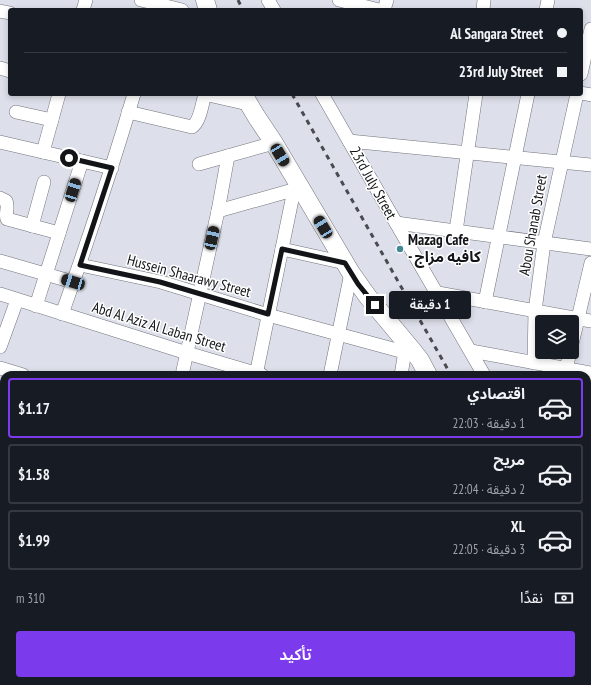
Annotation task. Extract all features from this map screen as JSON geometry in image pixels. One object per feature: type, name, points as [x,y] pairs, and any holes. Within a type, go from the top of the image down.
[{"type":"street","points":[[141,0],[174,8]]},
{"type":"street","points":[[339,0],[371,8]]},
{"type":"street","points":[[583,63],[588,36]]},
{"type":"street","points":[[43,152],[58,96]]},
{"type":"street","points":[[62,314],[112,168],[133,96]]},
{"type":"street","points":[[128,112],[192,127],[196,125],[198,120],[204,96]]},
{"type":"street","points":[[221,96],[246,99],[274,143],[297,189],[348,268],[405,348],[420,360],[426,371]]},
{"type":"street","name":"23rd July Street","points":[[323,96],[482,371]]},
{"type":"street","points":[[456,231],[476,96]]},
{"type":"street","points":[[485,302],[528,96]]},
{"type":"street","name":"Abou Shanab Street","points":[[534,363],[535,311],[544,242],[577,96]]},
{"type":"street","points":[[16,112],[52,120]]},
{"type":"street","points":[[349,141],[591,165]]},
{"type":"street","points":[[0,142],[112,168]]},
{"type":"street","points":[[199,164],[274,143]]},
{"type":"street","points":[[183,371],[218,211],[228,156]]},
{"type":"street","points":[[36,306],[82,161]]},
{"type":"street","points":[[32,226],[44,182]]},
{"type":"street","points":[[218,211],[297,189]]},
{"type":"street","points":[[258,371],[268,314],[297,189]]},
{"type":"street","points":[[0,198],[8,204],[6,215],[7,219],[59,233]]},
{"type":"street","points":[[396,223],[591,249]]},
{"type":"street","points":[[282,249],[348,268]]},
{"type":"street","points":[[0,261],[73,282]]},
{"type":"street","points":[[579,315],[591,263]]},
{"type":"street","name":"Hussein Shaarawy Street","points":[[80,265],[160,282],[338,334],[405,348]]},
{"type":"street","points":[[331,371],[348,268]]},
{"type":"street","name":"Abd Al Aziz Al Laban Street","points":[[0,294],[248,371]]},
{"type":"street","points":[[438,294],[556,315]]},
{"type":"street","points":[[0,347],[17,300]]},
{"type":"street","points":[[579,319],[591,321]]},
{"type":"street","points":[[402,371],[405,348]]},
{"type":"street","points":[[471,352],[578,371]]},
{"type":"street","points":[[566,369],[568,359]]},
{"type":"street","points":[[0,368],[10,371]]},
{"type":"railway","points":[[238,0],[242,8]]},
{"type":"railway","points":[[293,96],[449,371]]},
{"type":"place","name":"Mazag Cafe - كافيه مزاج","points":[[400,249]]},
{"type":"route","points":[[69,158],[112,168],[80,265],[160,282],[268,314],[282,249],[345,263],[358,284],[375,305]]}]
